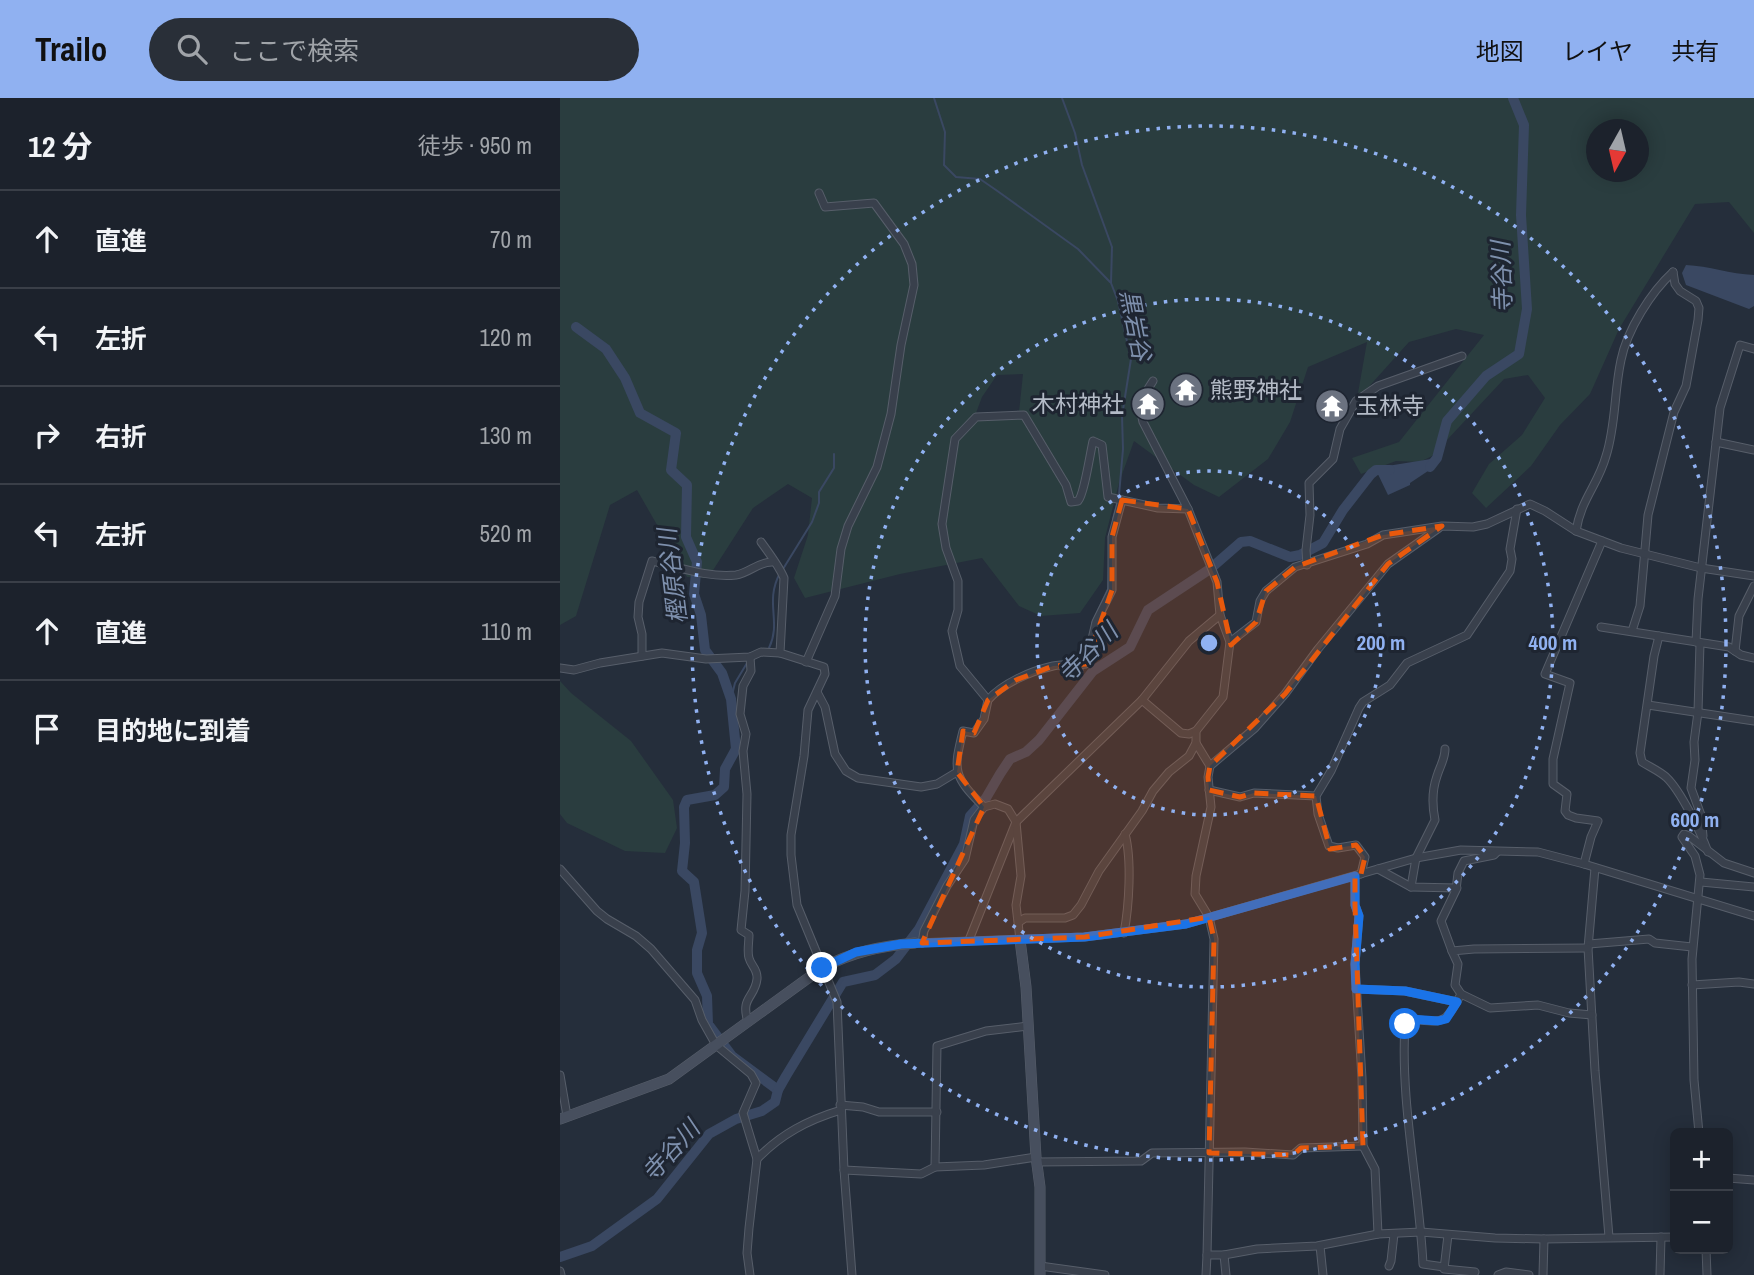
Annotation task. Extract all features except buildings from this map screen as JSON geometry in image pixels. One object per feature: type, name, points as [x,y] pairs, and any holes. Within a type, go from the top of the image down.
[{"type":"street","points":[[806,662],[835,596],[841,549],[848,526],[880,457],[891,414],[901,345],[914,285],[912,264],[904,244],[874,203],[825,207],[819,193]]},
{"type":"street","points":[[1576,531],[1582,505],[1606,458],[1623,352],[1640,316],[1660,286],[1674,272],[1675,285],[1680,292],[1696,301],[1699,308],[1698,320],[1686,386],[1674,412],[1651,501],[1640,606],[1632,632]]},
{"type":"street","points":[[1703,837],[1701,815],[1691,788],[1698,712],[1701,568],[1720,408],[1740,345],[1754,349]]},
{"type":"street","points":[[1307,565],[1310,515],[1308,483],[1333,459],[1340,429],[1356,401],[1378,386],[1462,356]]},
{"type":"street","points":[[1142,701],[1181,733],[1196,731],[1223,697],[1230,642],[1220,615],[1217,582],[1212,568],[1188,509],[1139,410],[1153,381]]},
{"type":"street","points":[[988,700],[960,666],[952,631],[958,610],[958,581],[946,548],[942,524],[955,439],[976,417],[1024,415],[1066,485],[1071,502],[1078,502],[1082,496],[1093,441],[1102,445],[1108,497],[1158,508],[1188,509]]},
{"type":"street","points":[[1716,442],[1754,450]]},
{"type":"street","points":[[1105,1275],[1040,1270],[1040,1187],[1028,1026],[1017,928],[1019,922],[1016,905],[1021,876],[1016,822],[1008,809],[995,804],[981,804],[969,792],[957,772],[956,763],[963,730],[974,733],[984,719],[988,700],[996,692],[1016,680],[1053,666],[1083,664],[1096,622],[1112,590],[1112,537],[1120,499]]},
{"type":"street","points":[[1230,642],[1256,622],[1260,601],[1266,591],[1290,570],[1367,544],[1383,535],[1442,526],[1473,527],[1487,524],[1530,505],[1545,511],[1576,531],[1621,548],[1701,568],[1754,576]]},
{"type":"street","points":[[1378,1234],[1375,1168],[1363,1146],[1355,964],[1359,916],[1355,905],[1358,875],[1365,857],[1356,845],[1338,848],[1329,846],[1318,814],[1316,796],[1331,771],[1363,702],[1390,685],[1407,663],[1467,635],[1488,607],[1510,571],[1510,549],[1517,509]]},
{"type":"street","points":[[1210,766],[1255,728],[1270,711],[1388,564],[1442,526]]},
{"type":"street","points":[[1584,864],[1598,821],[1568,816],[1565,811],[1567,794],[1553,784],[1552,769],[1570,684],[1545,674],[1602,541]]},
{"type":"street","points":[[761,542],[772,562],[781,571],[784,595],[780,653]]},
{"type":"street","points":[[642,656],[639,602],[652,561],[720,576],[740,574],[762,562],[772,562]]},
{"type":"street","points":[[1735,651],[1739,616],[1754,586]]},
{"type":"street","points":[[969,940],[1016,822],[1142,701],[1189,641],[1220,615]]},
{"type":"street","points":[[1601,627],[1729,647],[1754,658]]},
{"type":"street","points":[[1660,636],[1654,656],[1641,740],[1642,762],[1665,776],[1678,792],[1709,852]]},
{"type":"street","points":[[560,668],[574,670],[662,653],[751,661],[765,653],[780,653],[824,667],[825,674],[808,710],[804,730],[804,756],[791,835],[791,855],[797,905],[837,1002],[844,1170],[852,1275]]},
{"type":"street","points":[[748,1022],[744,1010],[757,981],[756,968],[749,959],[749,935],[741,930],[745,891],[747,794],[743,751],[746,734],[740,714],[743,686],[751,671],[751,661]]},
{"type":"street","points":[[817,692],[825,707],[835,754],[846,771],[858,778],[921,787],[937,784],[957,772]]},
{"type":"street","points":[[1648,705],[1754,721]]},
{"type":"street","points":[[1019,922],[1025,918],[1065,918],[1073,915],[1153,791],[1169,772],[1189,756],[1196,743],[1196,731]]},
{"type":"street","points":[[1196,743],[1210,766],[1211,807],[1196,876],[1195,894],[1209,917],[1214,939],[1206,1275]]},
{"type":"street","points":[[1411,887],[1416,858],[1435,820],[1432,806],[1436,778],[1445,749]]},
{"type":"street","points":[[1209,790],[1240,797],[1254,793],[1316,796]]},
{"type":"street","points":[[919,943],[947,886],[965,859],[974,820],[981,804]]},
{"type":"street","points":[[1124,933],[1129,849],[1125,834]]},
{"type":"street","points":[[1699,1128],[1694,1080],[1692,947],[1701,882],[1695,856],[1682,837],[1684,834],[1689,836],[1724,863],[1754,873]]},
{"type":"street","points":[[560,1075],[564,1118],[669,1079],[822,968],[856,952],[901,944],[1124,933],[1186,924],[1416,858],[1461,850],[1538,852],[1754,916]]},
{"type":"street","points":[[1475,1272],[1423,1264],[1402,1058],[1405,1024],[1410,1019],[1446,1019],[1459,998],[1455,985],[1458,964],[1441,921],[1457,888],[1458,873],[1464,861],[1494,855],[1498,851]]},
{"type":"street","points":[[1595,868],[1589,946],[1609,1237]]},
{"type":"street","points":[[560,869],[597,911],[651,949],[695,1000],[702,1020],[719,1043],[751,1074],[756,1083],[743,1117],[757,1159],[748,1228],[750,1275]]},
{"type":"street","points":[[1378,869],[1411,887],[1457,888]]},
{"type":"street","points":[[1701,882],[1754,887]]},
{"type":"street","points":[[1452,951],[1474,948],[1589,946],[1649,939],[1655,943],[1692,947]]},
{"type":"street","points":[[1692,985],[1739,982],[1754,984]]},
{"type":"street","points":[[1356,989],[1405,991],[1459,998],[1490,1008],[1538,1005],[1569,1013],[1592,1015]]},
{"type":"street","points":[[935,1167],[937,1046],[986,1031],[1028,1026]]},
{"type":"street","points":[[757,1159],[773,1142],[841,1107],[863,1107],[879,1112],[937,1112]]},
{"type":"street","points":[[844,1170],[921,1174],[935,1167],[1036,1160],[1141,1161],[1152,1153],[1245,1152],[1293,1155],[1301,1149],[1363,1146]]},
{"type":"street","points":[[1733,1178],[1754,1180]]},
{"type":"street","points":[[1207,1255],[1320,1246],[1378,1234],[1421,1233],[1544,1239],[1670,1237]]},
{"type":"street","points":[[1389,1266],[1394,1234]]},
{"type":"street","points":[[1444,1267],[1448,1235]]},
{"type":"street","points":[[1660,1275],[1661,1237]]},
{"type":"street","points":[[1543,1275],[1544,1239]]},
{"type":"street","points":[[1320,1246],[1323,1275]]},
{"type":"street","points":[[1706,1254],[1707,1275]]},
{"type":"street","points":[[1224,1255],[1226,1275]]},
{"type":"street","points":[[1498,1275],[1506,1272],[1529,1275]]},
{"type":"highlighted area","points":[[1122,500],[1188,509],[1217,582],[1231,645],[1256,622],[1266,591],[1295,567],[1383,535],[1442,526],[1388,564],[1285,694],[1210,766],[1208,777],[1209,790],[1240,797],[1254,793],[1316,796],[1330,849],[1356,845],[1365,857],[1361,874],[1355,876],[1363,1146],[1301,1148],[1293,1155],[1209,1153],[1214,939],[1209,917],[1085,937],[922,943],[984,807],[957,772],[963,731],[974,733],[988,700],[1016,680],[1053,666],[1086,664],[1112,590],[1112,537]]},
{"type":"shaded area","points":[[560,98],[1754,98],[1754,233],[1729,202],[1695,204],[1619,329],[1590,394],[1560,425],[1531,466],[1486,508],[1472,493],[1489,464],[1522,435],[1545,398],[1528,375],[1504,379],[1432,456],[1420,462],[1396,461],[1361,474],[1352,458],[1399,442],[1484,335],[1456,329],[1409,342],[1365,391],[1358,393],[1367,342],[1308,367],[1290,422],[1268,459],[1219,497],[1194,485],[1134,441],[1119,483],[1105,538],[1103,580],[1080,613],[1041,616],[1019,606],[982,558],[900,574],[805,598],[794,578],[808,535],[812,498],[788,484],[753,508],[708,578],[687,577],[637,490],[610,505],[576,616],[560,625]],"holes":[[[1023,374],[1019,412],[976,413],[982,397],[997,375]]]},
{"type":"shaded area","points":[[560,681],[631,741],[673,800],[677,828],[665,853],[625,851],[567,823],[560,814]]},
{"type":"water","points":[[1686,265],[1754,275],[1754,306],[1749,309],[1686,285],[1682,273]]},
{"type":"water","points":[[1437,458],[1434,467],[1410,485],[1388,495],[1375,468]]},
{"type":"waterway","points":[[934,98],[945,132],[944,165],[956,177],[980,179],[996,190],[1078,249],[1110,282]]},
{"type":"waterway","name":"黒岩谷","points":[[1062,98],[1075,133],[1082,165],[1112,247],[1111,283],[1118,301],[1131,359],[1122,416],[1123,449],[1119,495]]},
{"type":"waterway","name":"寺谷川","points":[[1430,467],[1437,458],[1447,421],[1486,376],[1519,354],[1527,309],[1521,215],[1524,125],[1513,98]]},
{"type":"waterway","name":"樫原谷川","points":[[576,327],[606,349],[625,378],[640,413],[676,433],[671,470],[687,485],[686,537],[697,562],[694,594],[701,615],[705,650],[722,673],[731,699],[736,749],[725,769],[724,787],[715,795],[687,800],[684,807],[685,843],[682,871],[694,882],[702,933],[697,950],[697,973],[707,996],[708,1024],[732,1056],[778,1090]]},
{"type":"waterway","points":[[783,569],[812,522],[819,503],[819,492],[834,468],[834,454]]},
{"type":"waterway","name":"寺谷川","points":[[560,1257],[592,1246],[657,1199],[709,1134],[736,1119],[762,1111],[775,1102],[778,1090],[843,982],[875,975],[896,959],[919,929],[964,844],[970,816],[986,798],[1010,759],[1026,752],[1039,740],[1093,671],[1130,647],[1148,610],[1210,569],[1241,542],[1250,541],[1290,557],[1323,543],[1343,510],[1371,474],[1376,470],[1390,470]]},
{"type":"waterway","name":"黒岩谷","points":[[1113,519],[1118,500]]},
{"type":"waterway","name":"黒岩谷","points":[[1092,623],[1108,589],[1109,562]]},
{"type":"waterway","points":[[769,648],[774,629],[773,594],[780,573]]},
{"type":"waterway","points":[[731,699],[735,683],[747,663]]},
{"type":"waterway","name":"黒岩谷","points":[[1081,686],[1083,666]]},
{"type":"place","name":"熊野神社","points":[[1186,390]]},
{"type":"place","name":"木村神社","points":[[1148,404]]},
{"type":"place","name":"玉林寺","points":[[1332,406]]},
{"type":"route","points":[[822,968],[856,952],[901,944],[1084,937],[1186,924],[1355,876],[1355,905],[1359,916],[1356,989],[1405,991],[1457,1002],[1446,1019],[1410,1019],[1405,1024]]}]
